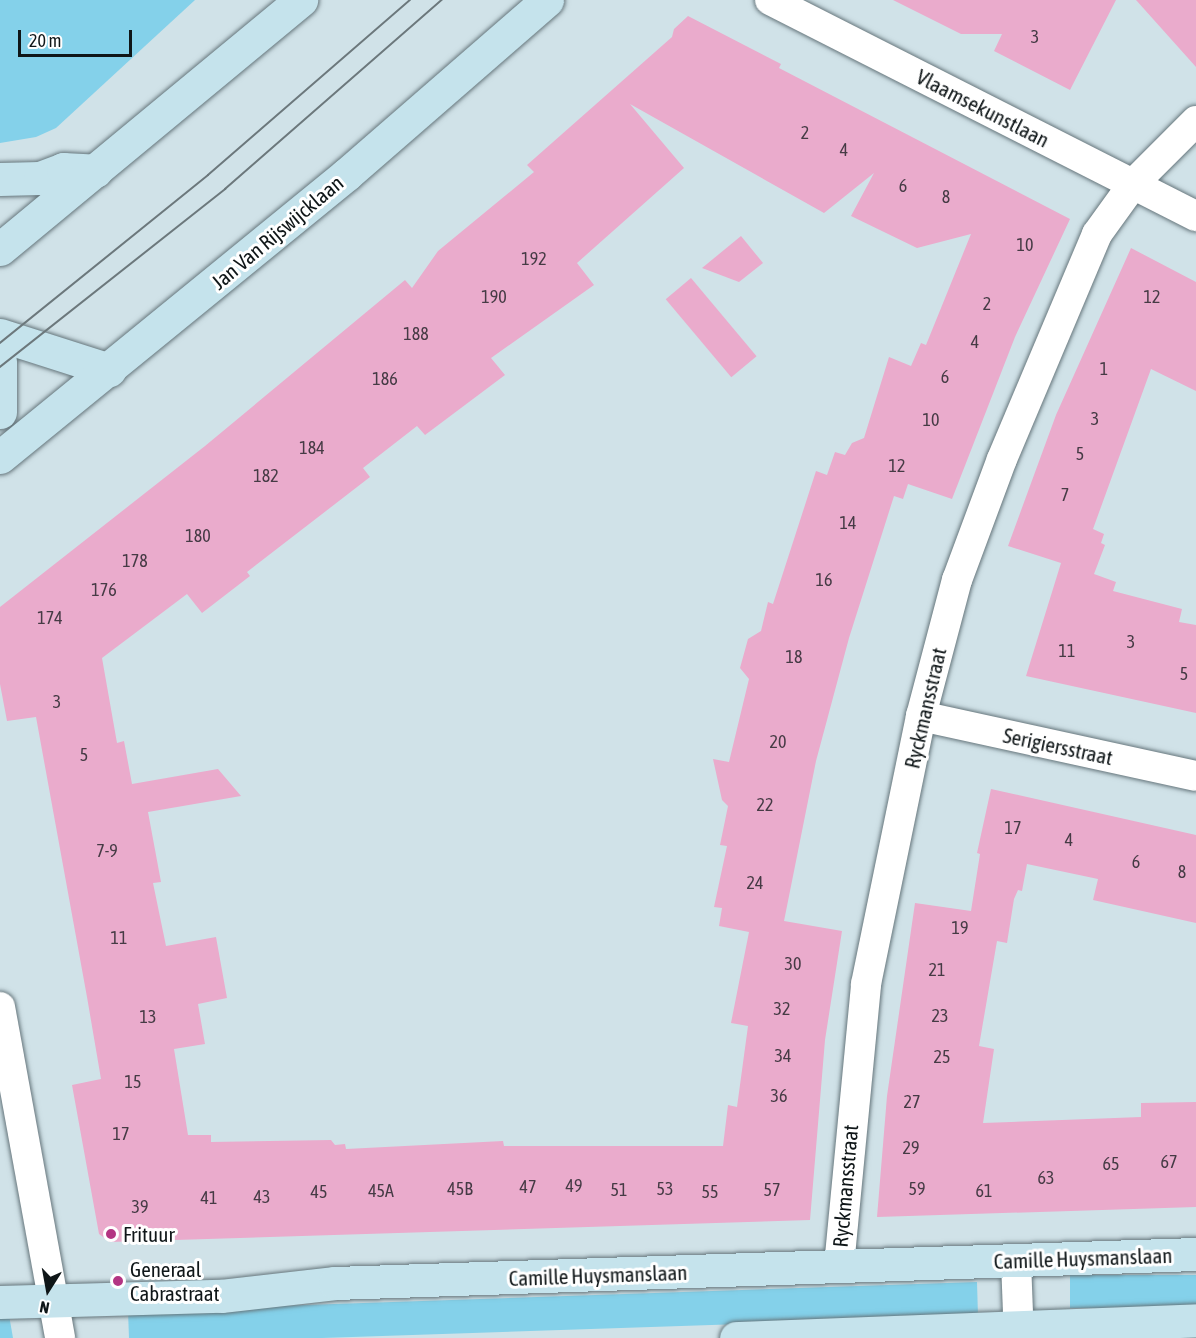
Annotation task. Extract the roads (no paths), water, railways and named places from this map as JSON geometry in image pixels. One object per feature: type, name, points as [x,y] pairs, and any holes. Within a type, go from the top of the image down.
[{"type":"street","points":[[0,249],[301,0]]},
{"type":"street","name":"Jan Van Rijswijcklaan","points":[[0,456],[110,370],[346,174],[547,0]]},
{"type":"street","name":"Vlaamsekunstlaan","points":[[770,0],[1196,216]]},
{"type":"street","name":"Ryckmansstraat","points":[[839,1266],[866,984],[921,717],[957,580],[1002,459],[1097,234],[1133,184],[1196,121]]},
{"type":"street","points":[[0,179],[40,178],[63,169],[96,171]]},
{"type":"street","points":[[0,335],[110,370]]},
{"type":"street","points":[[0,361],[0,412]]},
{"type":"street","name":"Serigiersstraat","points":[[921,717],[1196,776]]},
{"type":"street","points":[[0,1007],[60,1338]]},
{"type":"street","name":"Camille Huysmanslaan","points":[[0,1302],[221,1296],[335,1283],[1196,1254]]},
{"type":"street","points":[[1016,1261],[1019,1332]]},
{"type":"street","points":[[736,1338],[1019,1332],[1196,1320]]},
{"type":"tram line","points":[[0,343],[208,175],[410,0]]},
{"type":"tram line","points":[[0,367],[225,189],[442,0]]},
{"type":"place","name":"Frituur","points":[[111,1234]]},
{"type":"place","name":"Generaal Cabrastraat","points":[[118,1281]]}]
